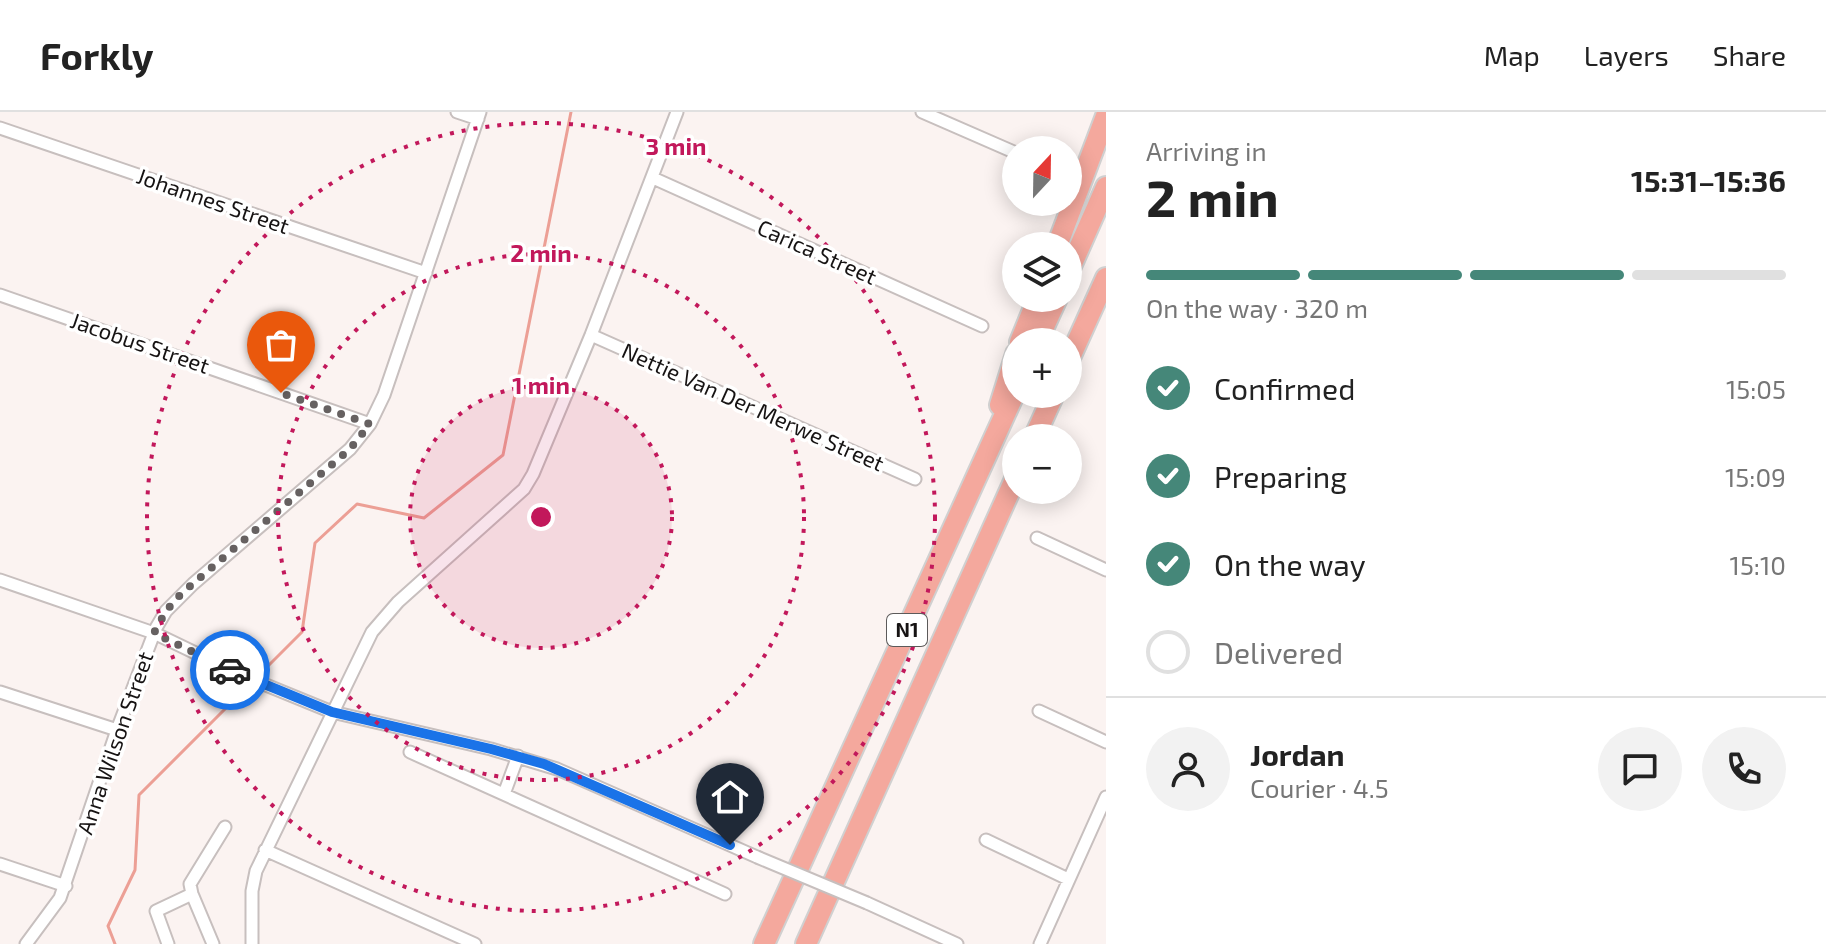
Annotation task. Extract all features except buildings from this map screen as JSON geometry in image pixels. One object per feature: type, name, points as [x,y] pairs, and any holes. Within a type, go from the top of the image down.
[{"type":"highway","points":[[1062,232],[1106,116]]},
{"type":"highway","points":[[1082,241],[1106,187]]},
{"type":"highway","points":[[1082,332],[1106,280]]},
{"type":"highway","points":[[987,456],[1002,395]]},
{"type":"highway","name":"N1","points":[[764,944],[1008,408]]},
{"type":"highway","name":"N1","points":[[806,944],[1004,504]]},
{"type":"street","points":[[457,112],[479,116]]},
{"type":"street","points":[[252,944],[252,891],[256,871],[378,622],[524,489],[541,457],[677,112]]},
{"type":"street","points":[[922,112],[1002,147]]},
{"type":"street","name":"Anna Wilson Street","points":[[26,944],[55,907],[66,886],[117,730],[154,633],[166,611],[181,594],[313,483],[350,449],[370,424],[384,395],[479,116]]},
{"type":"street","name":"Johannes Street","points":[[0,128],[426,273]]},
{"type":"street","name":"Carica Street","points":[[653,178],[982,326]]},
{"type":"street","name":"Jacobus Street","points":[[0,295],[370,424]]},
{"type":"street","name":"Nettie Van Der Merwe Street","points":[[591,335],[915,479]]},
{"type":"street","points":[[1037,538],[1106,570]]},
{"type":"street","points":[[0,580],[154,633],[239,674],[332,712],[518,756],[569,774],[957,944]]},
{"type":"street","points":[[0,692],[117,730]]},
{"type":"street","points":[[1039,711],[1106,742]]},
{"type":"street","points":[[410,752],[725,894]]},
{"type":"street","points":[[504,794],[518,756]]},
{"type":"street","points":[[1040,944],[1106,797]]},
{"type":"street","points":[[213,944],[192,894],[191,880],[225,827]]},
{"type":"street","points":[[986,840],[1068,879]]},
{"type":"street","points":[[265,850],[475,944]]},
{"type":"street","points":[[0,864],[66,886]]},
{"type":"street","points":[[168,944],[156,911],[192,894]]},
{"type":"waterway","points":[[257,677],[302,632],[315,543],[357,504],[424,518],[503,455],[571,112]]},
{"type":"waterway","points":[[115,944],[108,926],[135,870],[139,795],[252,682]]},
{"type":"way so far","points":[[230,670],[154,633],[156,628],[181,594],[313,483],[350,449],[370,424],[281,393]]},
{"type":"route","points":[[230,670],[332,712],[544,764],[730,845]]}]
